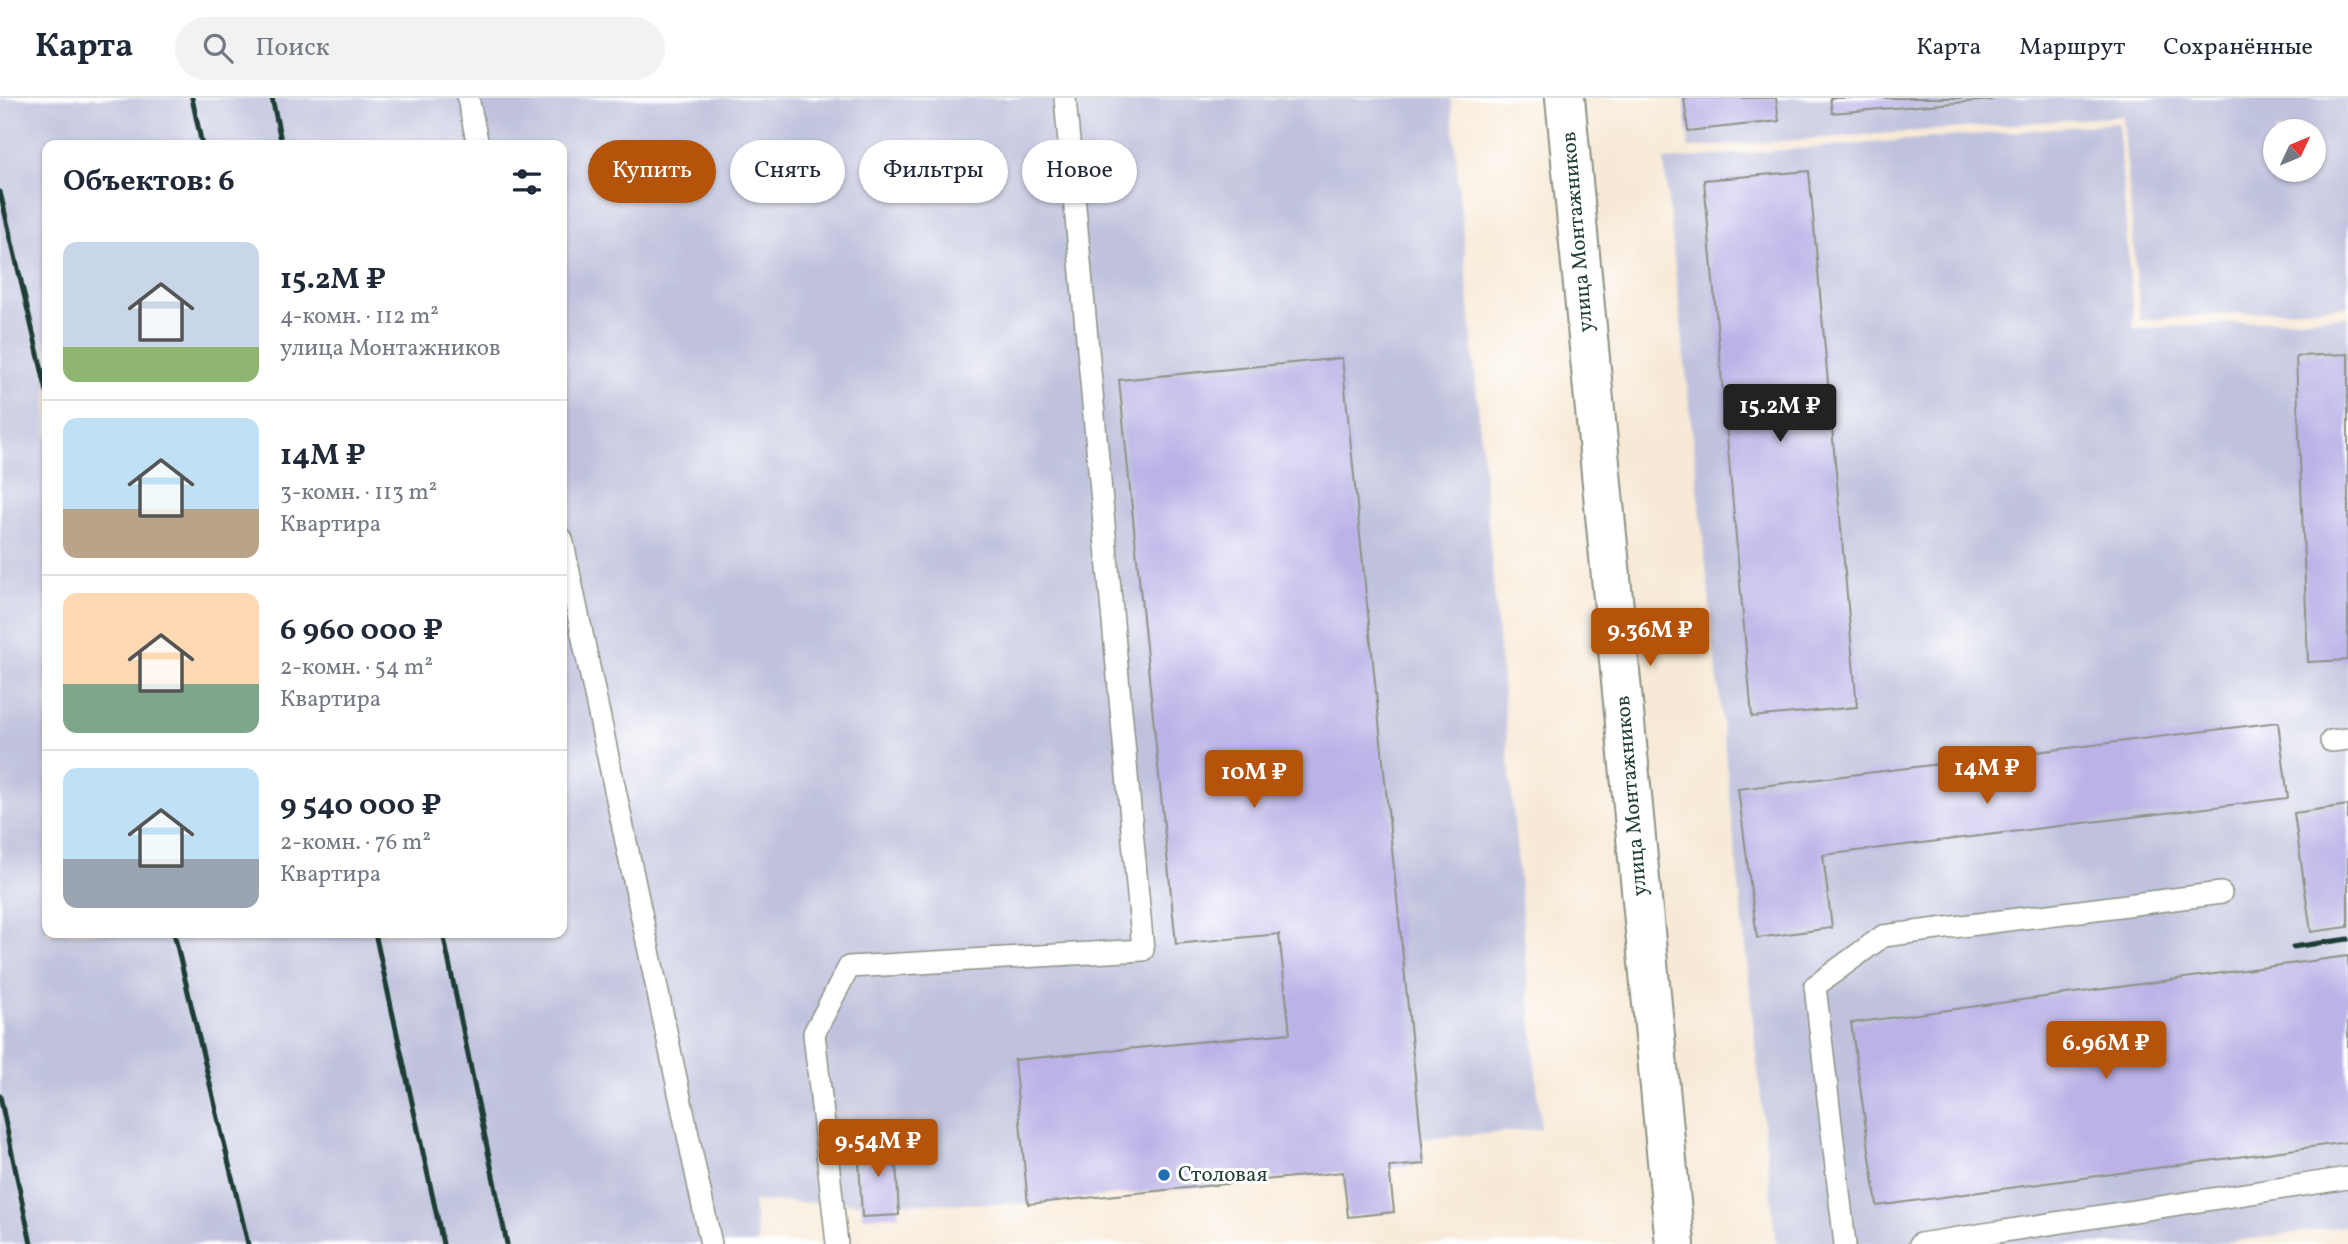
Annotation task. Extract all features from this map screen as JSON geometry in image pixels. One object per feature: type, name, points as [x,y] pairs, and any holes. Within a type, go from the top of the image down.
[{"type":"street","name":"улица Монтажников","points":[[1566,98],[1675,1244]]},
{"type":"lane","points":[[468,98],[477,140]]},
{"type":"lane","points":[[837,1244],[814,1033],[849,967],[1143,950],[1065,98]]},
{"type":"lane","points":[[567,563],[711,1244]]},
{"type":"lane","points":[[1845,1244],[1815,986],[1883,936],[2221,894]]},
{"type":"lane","points":[[1920,1244],[2348,1178]]},
{"type":"shaded area","points":[[0,98],[1451,98],[1541,1129],[1422,1139],[1424,1164],[1390,1168],[1394,1212],[1348,1217],[1343,1172],[1028,1204],[753,1202],[758,1244],[0,1244]]},
{"type":"shaded area","points":[[1684,98],[2348,98],[2348,306],[2140,320],[2123,116],[1689,148]]},
{"type":"shaded area","points":[[2118,123],[2134,329],[2348,316],[2348,1225],[2210,1244],[1776,1244],[1664,160]]},
{"type":"building","points":[[1684,98],[1776,98],[1779,121],[1688,131]]},
{"type":"building","points":[[1830,98],[1991,98],[1991,100],[1832,113]]},
{"type":"building","points":[[1809,171],[1857,707],[1752,717],[1704,180]]},
{"type":"building","points":[[2348,354],[2348,660],[2308,662],[2296,356]]},
{"type":"building","points":[[1342,358],[1424,1164],[1389,1167],[1394,1212],[1348,1217],[1343,1172],[1028,1204],[1014,1060],[1290,1033],[1279,934],[1176,944],[1119,380]]},
{"type":"building","points":[[2278,722],[2288,798],[1823,855],[1832,928],[1757,938],[1738,789]]},
{"type":"building","points":[[2348,805],[2348,927],[2311,932],[2294,813]]},
{"type":"building","points":[[2348,956],[2348,1142],[1877,1206],[1851,1023]]},
{"type":"building","points":[[895,1141],[899,1215],[862,1217],[858,1143]]},
{"type":"railway","points":[[192,98],[201,140]]},
{"type":"railway","points":[[272,98],[281,140]]},
{"type":"railway","points":[[0,192],[42,371]]},
{"type":"railway","points":[[175,938],[248,1244]]},
{"type":"railway","points":[[376,938],[443,1244]]},
{"type":"railway","points":[[444,938],[507,1244]]},
{"type":"railway","points":[[2293,947],[2348,939]]},
{"type":"railway","points":[[0,1096],[31,1244]]},
{"type":"place","name":"Столовая","points":[[1164,1175]]}]
